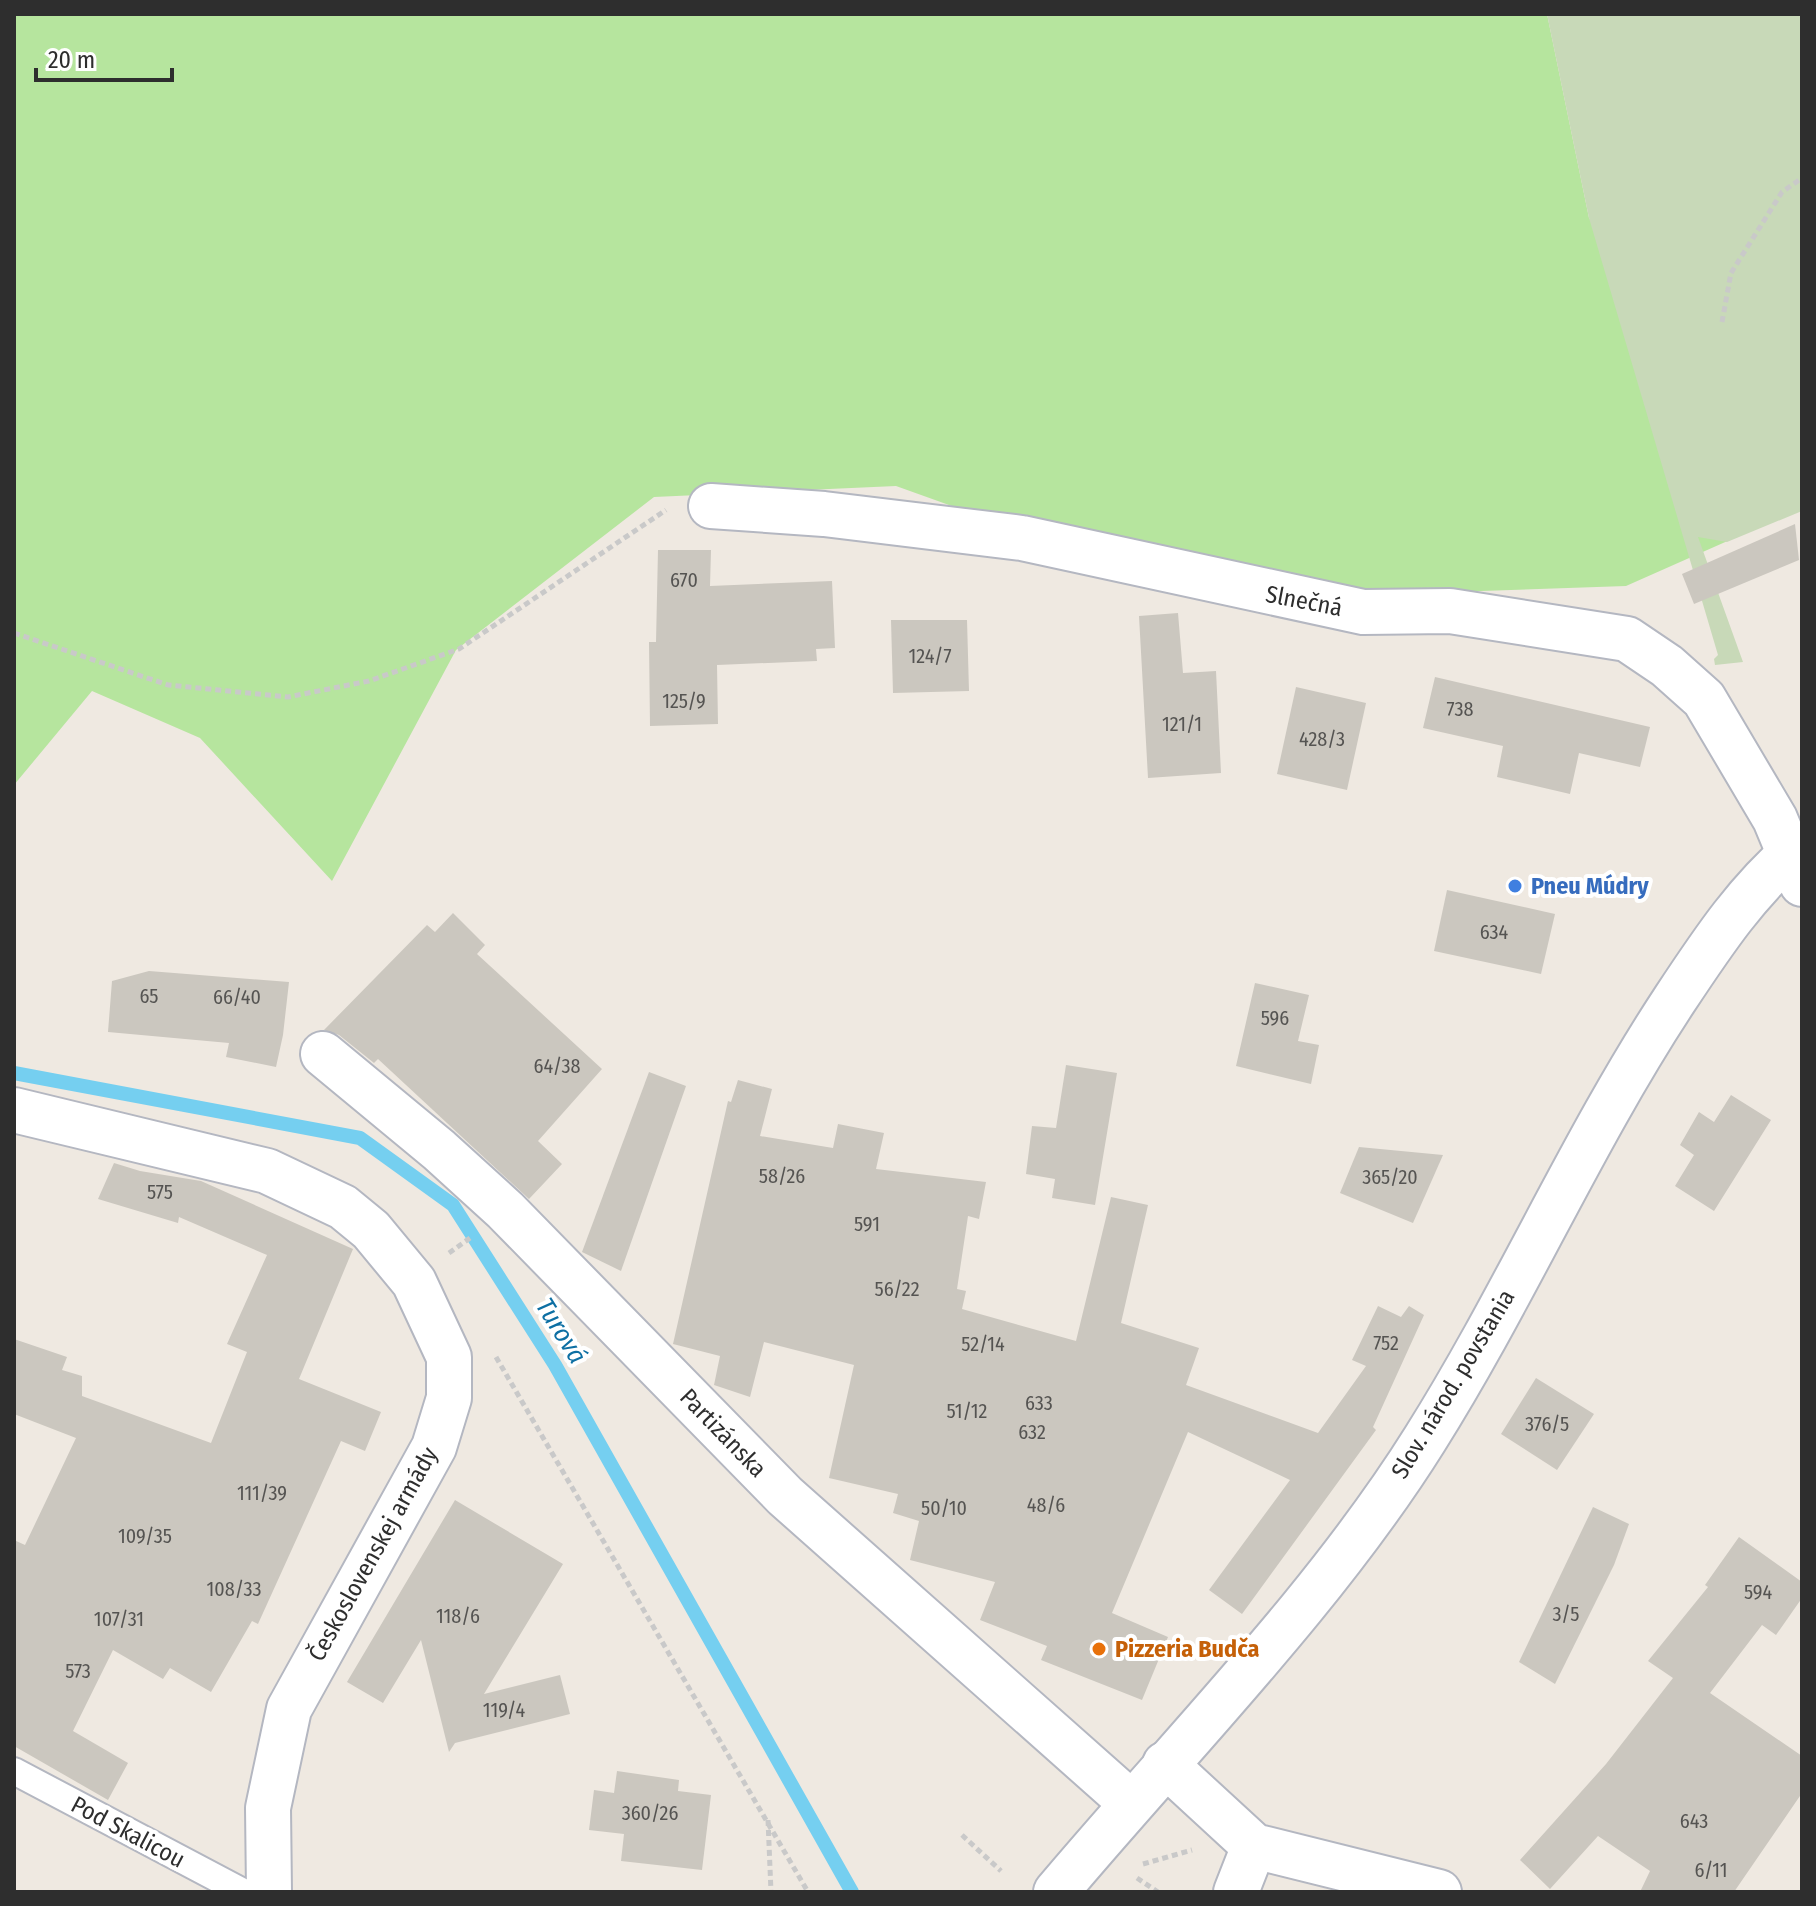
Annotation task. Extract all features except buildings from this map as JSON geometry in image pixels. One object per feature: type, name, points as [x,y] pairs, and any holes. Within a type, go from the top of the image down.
[{"type":"street","name":"Slnečná","points":[[711,506],[824,514],[1022,538],[1363,612],[1450,611],[1627,639],[1667,666],[1704,699],[1798,860]]},
{"type":"street","name":"Slov. národ. povstania","points":[[1056,1892],[1302,1605],[1424,1441],[1481,1344],[1588,1141],[1658,1024],[1718,934],[1755,888],[1798,860]]},
{"type":"street","name":"Partizánska","points":[[323,1054],[439,1150],[505,1210],[785,1496],[1131,1803]]},
{"type":"street","name":"Československej armády","points":[[14,1110],[267,1171],[343,1207],[371,1230],[414,1282],[449,1357],[449,1398],[434,1447],[289,1709],[268,1808],[269,1892]]},
{"type":"street","points":[[1165,1764],[1254,1846],[1439,1892]]},
{"type":"street","points":[[1236,1892],[1254,1846]]},
{"type":"lane","name":"Pod Skalicou","points":[[14,1771],[243,1892]]},
{"type":"path","points":[[1722,322],[1731,273],[1782,192],[1802,178]]},
{"type":"path","points":[[14,633],[168,685],[288,697],[369,681],[459,649],[667,509],[711,506]]},
{"type":"path","points":[[447,1255],[478,1231]]},
{"type":"path","points":[[494,1354],[808,1892]]},
{"type":"path","points":[[768,1819],[771,1892]]},
{"type":"path","points":[[962,1835],[1001,1871]]},
{"type":"path","points":[[1137,1878],[1158,1892]]},
{"type":"green space","points":[[14,14],[1547,14],[1589,218],[1802,508],[1626,586],[1214,600],[896,486],[654,497],[456,650],[332,881],[200,738],[92,691],[14,785]]},
{"type":"green space","points":[[1547,14],[1802,14],[1802,511],[1727,542],[1698,537],[1743,662],[1715,665],[1714,659],[1718,655],[1589,218]]},
{"type":"waterway","name":"Turová","points":[[14,1073],[360,1138],[453,1205],[555,1365],[852,1892]]},
{"type":"place","name":"Pneu Múdry","points":[[1515,886]]},
{"type":"place","name":"Pizzeria Budča","points":[[1099,1649]]}]
